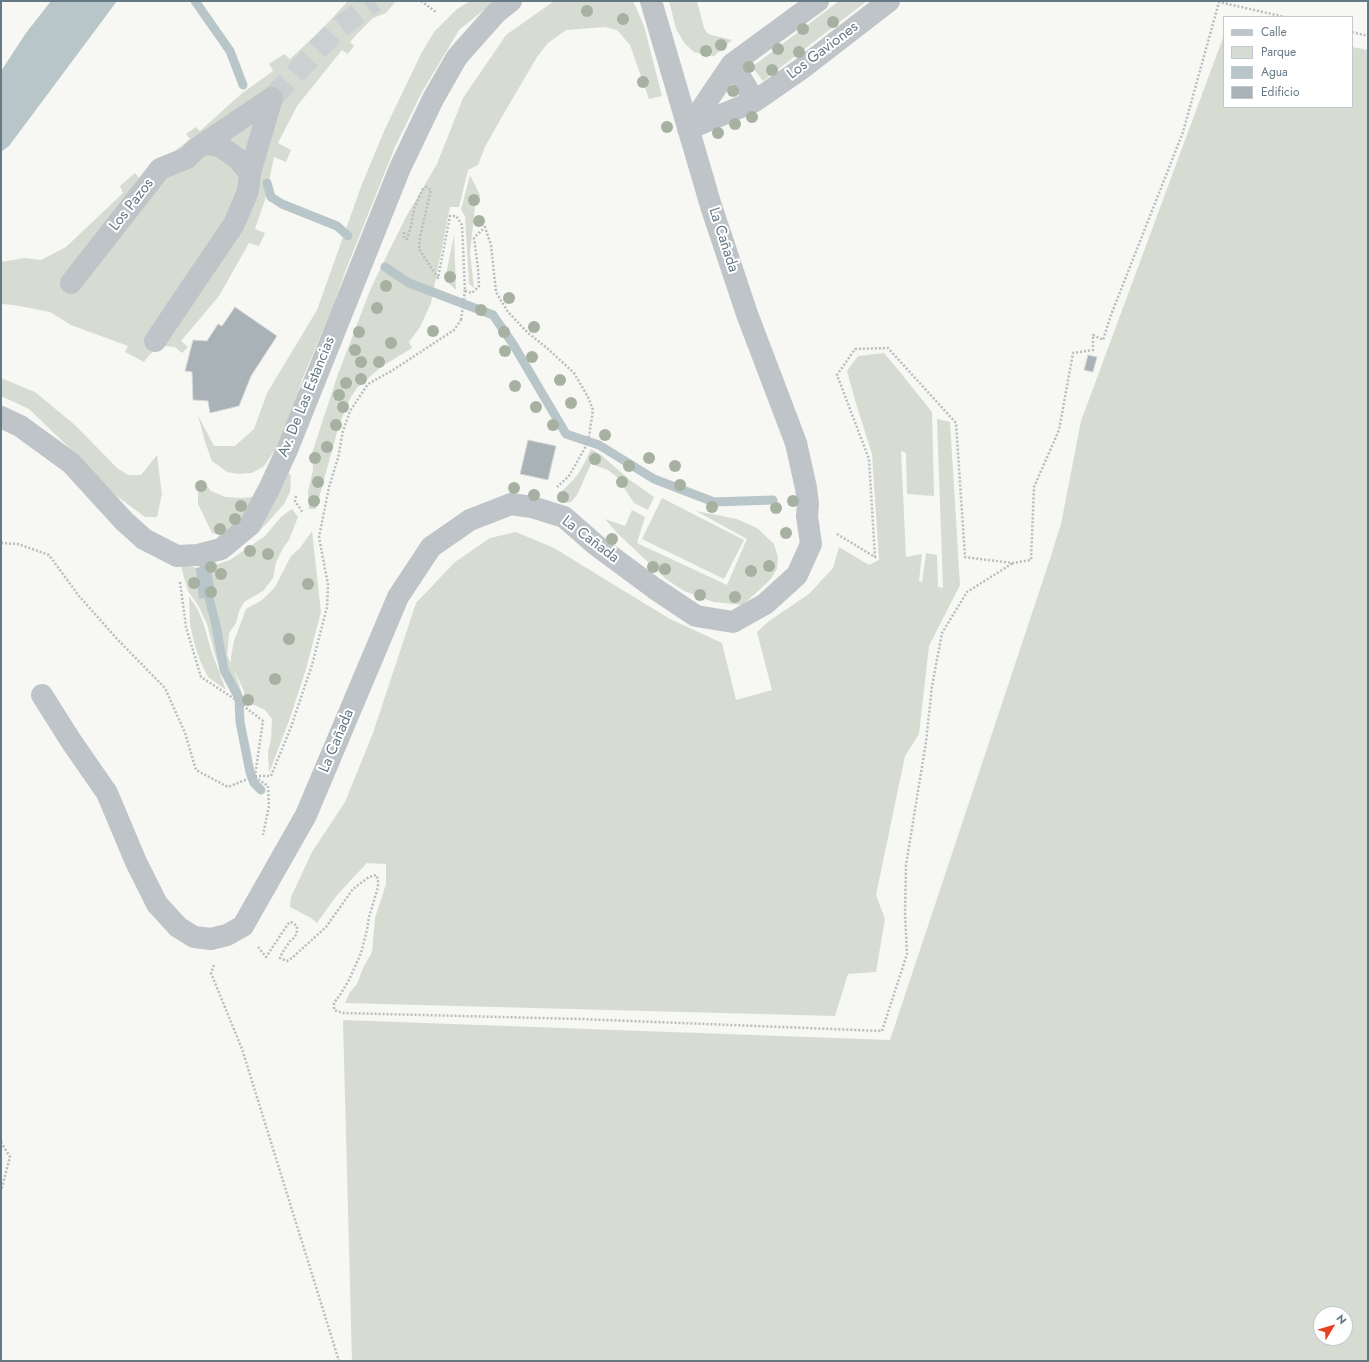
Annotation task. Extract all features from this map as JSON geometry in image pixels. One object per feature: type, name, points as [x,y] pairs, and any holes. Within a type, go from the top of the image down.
[{"type":"street","name":"Av. De Las Estancias","points":[[1,416],[20,426],[71,464],[124,521],[144,539],[177,556],[198,555],[221,549],[250,525],[286,450],[400,168],[433,99],[457,57],[496,13],[511,1]]},
{"type":"street","name":"La Cañada","points":[[235,931],[306,815],[398,597],[431,547],[470,520],[511,504],[532,507],[564,517],[596,546],[696,616],[733,622],[765,604],[797,575],[811,544],[807,516],[808,504],[806,488],[796,443],[747,314],[688,129],[651,1]]},
{"type":"street","points":[[688,129],[732,64],[818,1]]},
{"type":"street","name":"Los Gaviones","points":[[688,129],[755,101],[801,69],[889,1]]},
{"type":"street","points":[[732,64],[755,101]]},
{"type":"street","name":"Los Pazos","points":[[71,283],[160,169],[187,158],[196,149],[272,98],[250,173],[248,191],[234,224],[155,341]]},
{"type":"street","points":[[205,143],[221,147],[237,158],[250,173]]},
{"type":"street","points":[[42,695],[71,741],[107,793],[136,862],[157,904],[178,927],[194,937],[211,939],[235,931]]},
{"type":"path","points":[[422,1],[436,12]]},
{"type":"path","points":[[807,516],[875,557],[869,459],[837,375],[855,349],[888,348],[956,423],[965,557],[1013,563],[1030,560],[1034,487],[1059,430],[1073,353],[1093,350],[1093,335],[1103,340],[1111,315],[1183,132],[1219,2],[1281,16]]},
{"type":"path","points":[[1353,32],[1368,36]]},
{"type":"path","points":[[386,203],[402,225],[404,237],[407,239],[414,209],[422,190],[426,187],[431,190],[420,237],[419,249],[438,278],[450,216],[456,216],[462,225],[465,291],[472,293],[479,286],[474,238],[485,227],[491,245],[496,292],[508,312],[522,327],[574,373],[588,397],[593,410],[586,446],[569,476],[532,507]]},
{"type":"path","points":[[1,543],[18,544],[50,555],[79,596],[113,635],[165,688],[185,733],[196,770],[228,787],[255,776],[270,776],[291,727],[312,665],[328,607],[328,585],[319,537],[329,487],[338,458],[343,431],[350,411],[368,384],[393,370],[454,330],[461,320],[466,290]]},
{"type":"path","points":[[177,556],[186,627],[201,677],[236,700],[263,721],[255,776]]},
{"type":"path","points":[[339,1361],[242,1049],[211,973],[235,931],[266,958],[288,924],[291,922],[295,924],[297,926],[295,937],[290,941],[280,958],[287,961],[298,954],[323,931],[353,889],[369,877],[376,875],[378,879],[378,887],[361,953],[349,980],[334,1003],[334,1010],[343,1012],[580,1019],[882,1032],[908,954],[905,913],[906,865],[926,742],[932,686],[942,633],[967,592],[1013,563]]},
{"type":"path","points":[[255,776],[268,786],[269,806],[263,835],[270,832]]},
{"type":"path","points":[[1,1142],[10,1157],[1,1191]]},
{"type":"green space","points":[[348,1],[396,1],[386,13],[373,18],[357,34],[350,42],[354,46],[348,54],[342,50],[297,106],[278,143],[291,150],[286,162],[274,157],[265,200],[255,229],[265,233],[259,246],[249,243],[219,296],[181,341],[188,347],[182,353],[175,347],[163,346],[150,354],[144,362],[125,352],[128,346],[71,325],[50,312],[1,304],[1,262],[25,258],[41,260],[66,247],[123,193],[120,186],[135,173],[140,179],[190,139],[186,134],[196,127],[200,131],[241,94],[273,71],[269,64],[284,54],[290,59],[320,31]]},
{"type":"green space","points":[[470,1],[495,1],[459,30],[422,92],[395,147],[345,272],[334,304],[302,380],[292,411],[275,450],[264,466],[252,473],[238,474],[227,472],[212,461],[198,415],[214,446],[235,446],[254,429],[267,393],[317,310],[362,184],[385,129],[422,52],[434,32],[457,9]]},
{"type":"green space","points":[[554,1],[633,1],[644,26],[662,96],[649,99],[630,45],[617,30],[605,27],[566,30],[548,43],[537,57],[500,120],[485,147],[478,165],[468,170],[459,207],[450,207],[431,303],[420,327],[409,342],[412,348],[381,367],[357,388],[351,397],[339,425],[316,509],[309,509],[308,492],[313,470],[312,453],[338,374],[371,288],[407,215],[437,164],[463,98],[506,35]]},
{"type":"green space","points":[[669,1],[697,1],[704,28],[708,34],[732,40],[714,56],[694,52],[685,44],[676,29]]},
{"type":"green space","points":[[839,1],[867,1],[763,81],[752,67]]},
{"type":"green space","points":[[1223,38],[1223,108],[1353,108],[1353,47],[1368,50],[1368,1361],[352,1361],[343,1020],[890,1040],[1061,524],[1081,421]]},
{"type":"green space","points":[[470,175],[480,195],[475,206],[470,253],[474,288],[469,284],[465,216],[461,210]]},
{"type":"green space","points":[[454,235],[456,290],[445,280]]},
{"type":"green space","points":[[884,353],[932,412],[934,496],[907,494],[906,453],[901,451],[906,557],[922,554],[919,581],[922,582],[926,553],[937,555],[938,587],[943,588],[937,419],[950,422],[960,585],[929,646],[919,734],[905,756],[876,895],[885,919],[876,972],[848,974],[835,1016],[345,1003],[350,992],[357,984],[363,968],[372,952],[375,918],[386,884],[386,864],[367,863],[337,895],[317,923],[311,918],[290,907],[291,897],[312,852],[345,802],[373,733],[416,603],[455,562],[490,538],[516,532],[554,548],[670,619],[722,643],[736,700],[772,690],[757,632],[769,621],[809,594],[833,568],[839,547],[869,565],[879,560],[872,454],[847,371],[858,356]]},
{"type":"green space","points":[[1,378],[35,392],[75,425],[117,468],[128,475],[141,475],[157,455],[162,494],[157,517],[145,517],[110,491],[79,457],[29,409],[1,396]]},
{"type":"green space","points":[[591,449],[601,455],[630,480],[654,497],[648,510],[634,503],[617,477],[608,470],[591,464],[577,495],[571,502],[565,503],[557,501],[559,494],[580,471]]},
{"type":"green space","points":[[284,465],[291,476],[290,492],[284,504],[257,533],[222,550]]},
{"type":"green space","points":[[204,482],[211,491],[225,497],[253,497],[238,524],[221,535],[212,533],[198,504],[198,483]]},
{"type":"green space","points":[[662,498],[744,540],[724,579],[642,539]]},
{"type":"green space","points":[[292,509],[298,517],[289,540],[276,562],[273,578],[263,591],[244,602],[239,611],[236,623],[229,633],[227,655],[231,663],[234,641],[246,609],[262,600],[275,587],[291,556],[300,548],[312,531],[321,612],[306,669],[290,718],[269,773],[268,751],[271,740],[272,719],[265,710],[244,702],[244,706],[236,700],[224,679],[215,655],[207,624],[199,607],[188,591],[180,563],[196,568],[215,565],[230,560],[265,536],[281,517]],"holes":[[[233,668],[244,691],[244,700]]]},
{"type":"green space","points":[[632,510],[645,517],[637,543],[727,585],[747,539],[696,511],[737,519],[757,528],[774,544],[778,557],[777,569],[770,580],[743,605],[713,602],[684,591],[666,579],[617,533],[605,519],[625,526]]},
{"type":"green space","points":[[189,596],[198,610],[204,625],[211,650],[226,690],[208,677],[201,663],[190,625]]},
{"type":"water","points":[[51,1],[117,1],[9,146],[1,152],[1,71],[26,33]]},
{"type":"water","points":[[210,566],[216,596],[199,599],[196,568]]},
{"type":"building","points":[[235,307],[277,336],[251,376],[239,406],[210,413],[208,401],[193,400],[192,372],[185,371],[193,340],[207,341],[218,324],[222,326]]},
{"type":"building","points":[[1088,355],[1097,357],[1093,372],[1084,370]]},
{"type":"building","points":[[528,440],[556,446],[548,480],[520,474]]},
{"type":"waterway","points":[[195,1],[230,51],[243,85]]},
{"type":"waterway","points":[[267,183],[271,197],[282,204],[337,226],[348,236]]},
{"type":"waterway","points":[[385,267],[409,283],[493,315],[513,344],[566,434],[599,445],[654,479],[714,502],[773,500]]},
{"type":"waterway","points":[[202,554],[208,594],[216,625],[224,670],[239,698],[240,722],[250,772],[254,783],[261,790]]},
{"type":"tunnel","points":[[272,98],[334,32],[374,1]]}]
